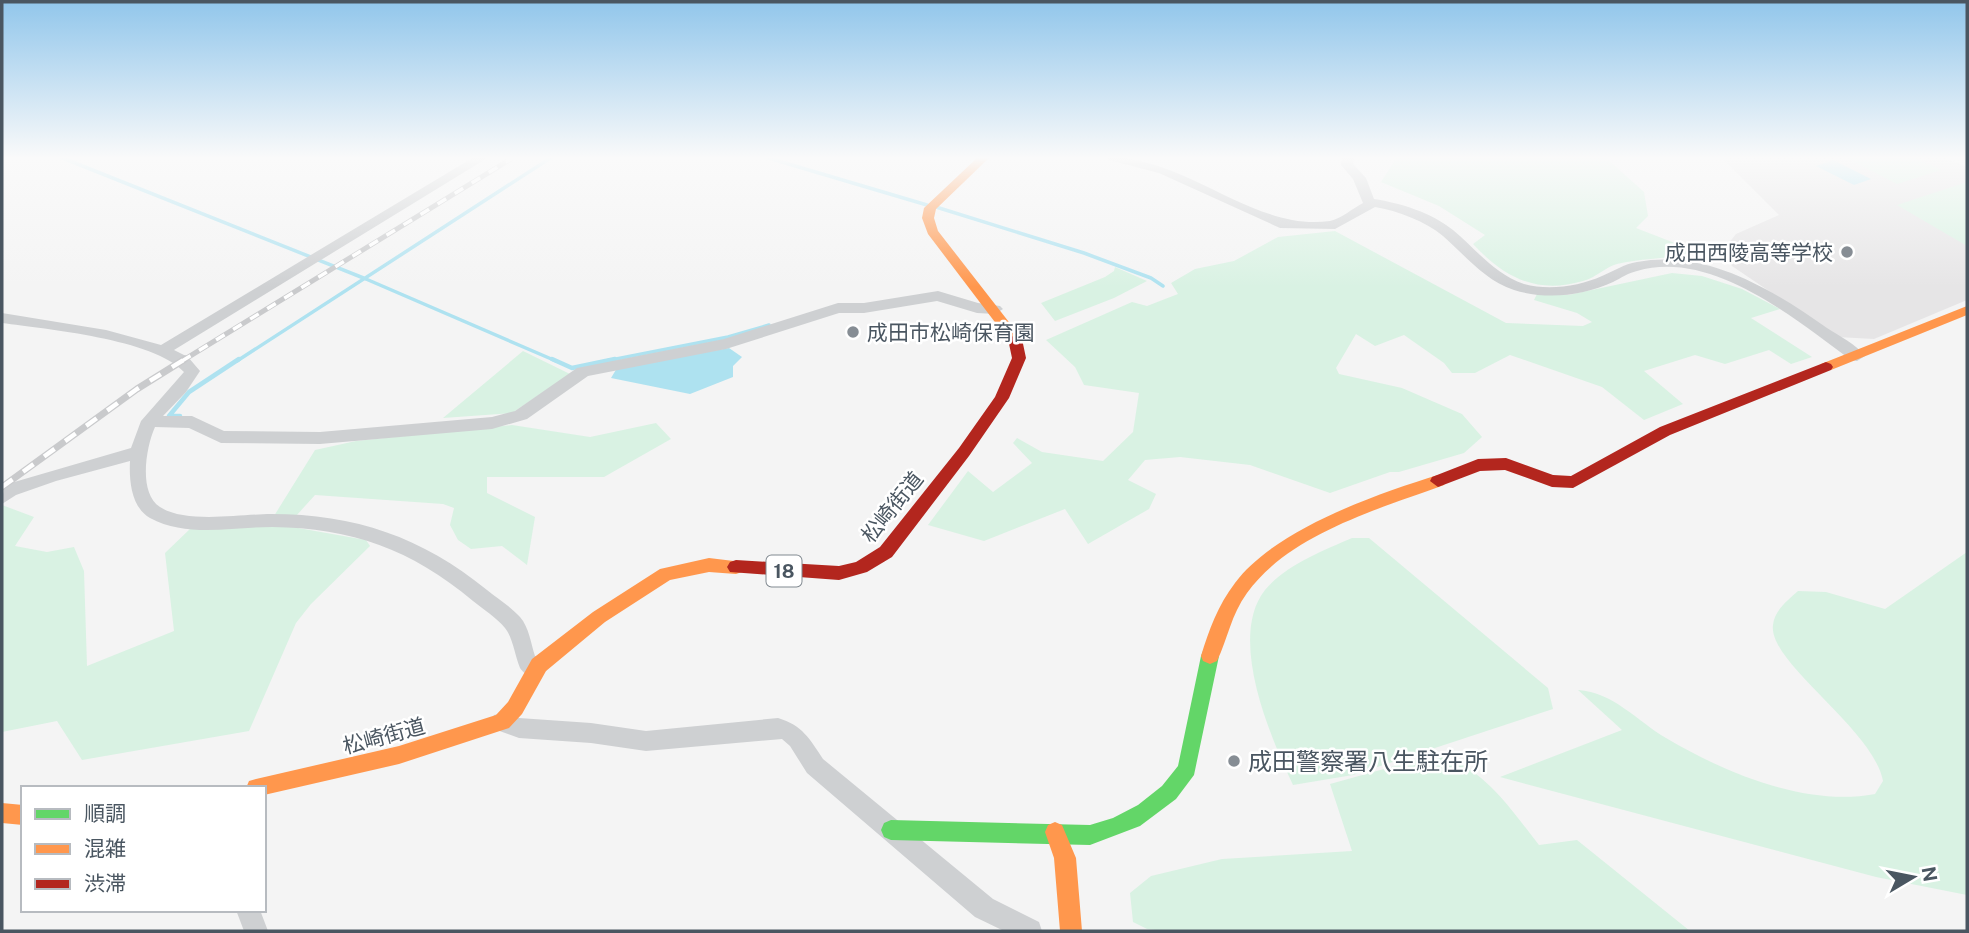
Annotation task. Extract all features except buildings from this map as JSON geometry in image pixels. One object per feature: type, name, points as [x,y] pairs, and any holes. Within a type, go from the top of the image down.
[{"type":"street","points":[[165,349],[411,201]]},
{"type":"street","name":"松崎街道","points":[[265,786],[378,761],[502,722],[515,708],[539,665],[599,617],[673,572],[709,565],[839,573],[858,569],[878,559],[892,547],[1010,385],[1019,357],[1017,343],[995,309],[932,231],[928,218],[930,208],[938,201]]},
{"type":"street","points":[[1230,201],[1280,224],[1335,225],[1348,220],[1371,202],[1439,227],[1490,274],[1523,288],[1561,291],[1581,288],[1637,266],[1654,264],[1715,272],[1760,292],[1857,356]]},
{"type":"street","points":[[150,421],[192,422],[221,437],[320,438],[492,423],[522,415],[538,407],[583,372],[726,344],[838,308],[864,308],[938,296],[977,308],[995,309]]},
{"type":"street","points":[[891,830],[1055,832],[1090,835],[1106,831],[1156,806],[1178,785],[1192,752],[1215,630],[1226,608],[1253,572],[1292,541],[1478,465],[1506,464],[1552,481],[1573,482],[1665,431],[1967,310]]},
{"type":"street","points":[[2,318],[165,349],[190,364],[191,374],[160,406],[150,421],[139,452],[144,499],[157,514],[190,520],[285,521],[389,539],[424,554],[513,623],[519,633],[525,660],[531,667],[539,665]]},
{"type":"street","points":[[2,497],[10,491],[52,477],[139,452]]},
{"type":"street","points":[[502,722],[519,728],[591,733],[646,741],[778,728],[789,731],[798,739],[815,766],[984,908],[1030,931]]},
{"type":"street","points":[[2,813],[21,815]]},
{"type":"street","points":[[1055,832],[1065,858],[1071,931]]},
{"type":"street","points":[[249,912],[256,931]]},
{"type":"shaded area","name":"成田西陵高等学校","points":[[1765,201],[1967,201],[1967,300],[1874,339],[1837,337],[1732,266],[1727,259],[1728,244],[1736,234],[1779,215]]},
{"type":"green space","points":[[1426,201],[1645,201],[1648,216],[1636,228],[1685,247],[1687,256],[1617,264],[1588,280],[1566,285],[1536,284],[1509,274],[1497,266],[1473,244],[1485,235]]},
{"type":"green space","points":[[1911,201],[1967,201],[1967,246],[1897,205]]},
{"type":"green space","points":[[1335,231],[1506,323],[1583,326],[1592,322],[1577,313],[1534,300],[1537,294],[1568,295],[1672,273],[1702,276],[1742,289],[1780,309],[1751,318],[1812,357],[1791,364],[1769,350],[1725,364],[1695,355],[1644,371],[1683,404],[1644,420],[1602,387],[1510,355],[1475,373],[1452,373],[1444,363],[1404,335],[1375,346],[1356,334],[1336,368],[1339,374],[1402,388],[1462,414],[1482,437],[1464,453],[1399,472],[1390,472],[1330,493],[1250,465],[1180,457],[1145,460],[1128,480],[1156,494],[1149,509],[1088,544],[1065,509],[984,541],[928,525],[968,471],[993,492],[1032,463],[1013,443],[1017,438],[1042,452],[1103,461],[1133,432],[1139,393],[1084,385],[1075,367],[1046,340],[1132,302],[1147,306],[1178,294],[1171,283],[1195,269],[1234,261],[1278,237]]},
{"type":"green space","points":[[1115,267],[1147,281],[1114,298],[1055,321],[1041,303],[1105,277],[1114,271]]},
{"type":"green space","points":[[523,351],[570,374],[512,413],[443,418]]},
{"type":"green space","points":[[656,423],[671,439],[604,477],[487,477],[487,493],[535,517],[527,565],[502,546],[471,549],[458,540],[450,525],[454,508],[443,504],[315,495],[287,526],[366,540],[370,546],[311,604],[296,623],[249,731],[82,760],[57,721],[2,732],[2,505],[34,517],[15,546],[47,552],[74,547],[84,571],[87,666],[174,631],[165,553],[191,528],[269,524],[315,450],[356,441],[512,425],[590,437]]},
{"type":"green space","points":[[1352,538],[1369,538],[1548,688],[1553,709],[1353,775],[1293,785],[1264,715],[1257,688],[1251,660],[1250,634],[1254,610],[1265,590],[1283,573],[1305,559]]},
{"type":"green space","points":[[1967,552],[1967,895],[1876,877],[1500,777],[1622,730],[1578,690],[1591,692],[1614,702],[1666,738],[1740,775],[1794,791],[1822,796],[1875,794],[1883,781],[1875,761],[1861,740],[1787,658],[1776,640],[1774,620],[1782,606],[1798,591],[1826,592],[1885,609]]},
{"type":"green space","points":[[1438,754],[1470,769],[1483,780],[1507,804],[1539,845],[1577,840],[1690,931],[1164,931],[1147,929],[1133,922],[1130,893],[1151,876],[1222,859],[1352,851],[1330,784]]},
{"type":"water","points":[[729,348],[742,357],[733,366],[733,377],[690,394],[611,378],[617,368]]},
{"type":"waterway","points":[[169,201],[365,278]]},
{"type":"waterway","points":[[365,278],[485,201]]},
{"type":"waterway","points":[[912,201],[927,205]]},
{"type":"waterway","points":[[936,207],[1084,253],[1151,278],[1163,286]]},
{"type":"waterway","points":[[237,361],[365,278]]},
{"type":"waterway","points":[[365,278],[556,361]]},
{"type":"waterway","points":[[606,361],[728,337],[769,325]]},
{"type":"waterway","points":[[180,416],[169,416],[189,392],[239,359]]},
{"type":"waterway","points":[[552,359],[572,368],[615,359]]},
{"type":"railway","points":[[182,361],[443,201]]},
{"type":"railway","points":[[2,487],[137,389],[185,359]]},
{"type":"traffic: fast","points":[[891,830],[1090,835],[1133,819],[1169,793],[1187,769],[1210,656]]},
{"type":"traffic: slow","points":[[938,201],[930,208],[928,218],[932,231],[1015,339]]},
{"type":"traffic: slow","points":[[1826,367],[1967,310]]},
{"type":"traffic: slow","points":[[1210,656],[1222,618],[1242,586],[1267,560],[1331,522],[1438,481]]},
{"type":"traffic: slow","points":[[265,786],[399,755],[502,722],[515,708],[539,665],[599,617],[666,574],[709,565],[736,567]]},
{"type":"traffic: slow","points":[[2,813],[21,815]]},
{"type":"traffic: slow","points":[[1055,832],[1065,858],[1071,931]]},
{"type":"traffic: jam","points":[[736,567],[839,573],[861,567],[886,552],[964,452],[1002,398],[1019,358],[1015,339]]},
{"type":"traffic: jam","points":[[1438,481],[1478,465],[1506,464],[1552,481],[1573,482],[1665,431],[1826,367]]},
{"type":"place","name":"成田西陵高等学校","points":[[1847,252]]},
{"type":"place","name":"成田市松崎保育園","points":[[853,332]]},
{"type":"place","name":"成田警察署八生駐在所","points":[[1234,761]]}]
